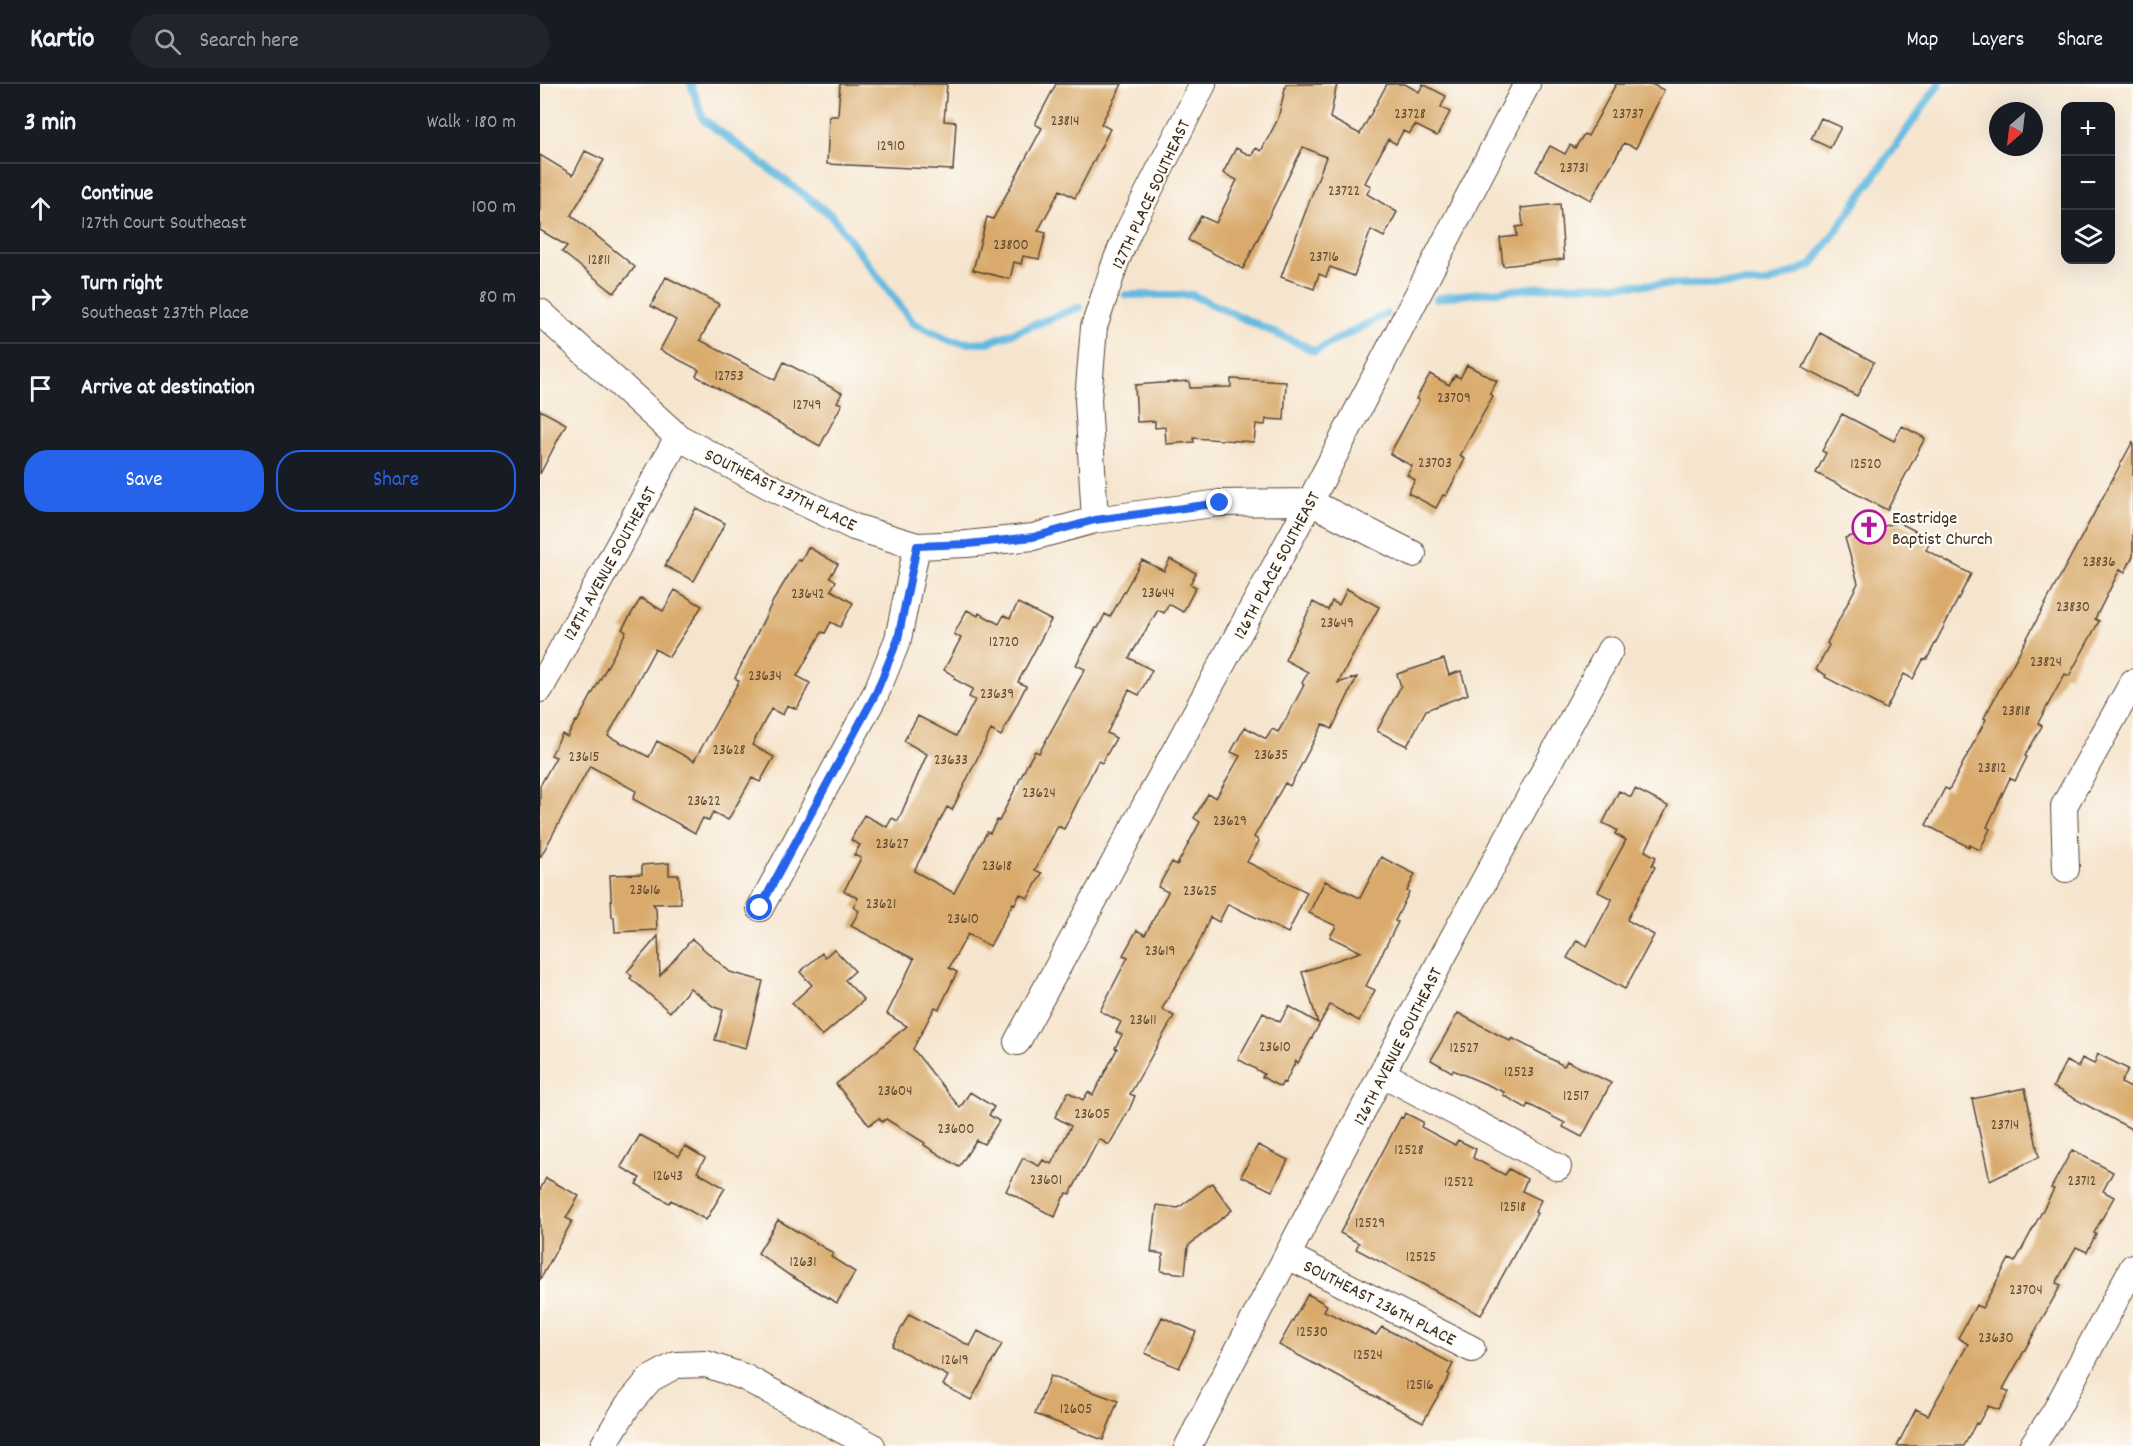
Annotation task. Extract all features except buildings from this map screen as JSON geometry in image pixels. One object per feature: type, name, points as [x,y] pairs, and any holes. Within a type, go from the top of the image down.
[{"type":"street","name":"127TH PLACE SOUTHEAST","points":[[1095,520],[1088,400],[1094,327],[1129,230],[1203,84]]},
{"type":"street","name":"126TH PLACE SOUTHEAST","points":[[1017,1042],[1310,502],[1527,84]]},
{"type":"street","name":"SOUTHEAST 237TH PLACE","points":[[540,312],[678,437],[769,486],[854,527],[917,546],[968,544],[1033,537],[1095,520],[1220,503],[1310,502],[1413,554]]},
{"type":"street","name":"128TH AVENUE SOUTHEAST","points":[[540,689],[678,437]]},
{"type":"street","points":[[760,908],[876,693],[898,639],[917,546]]},
{"type":"street","name":"126TH AVENUE SOUTHEAST","points":[[1188,1446],[1441,960],[1610,650]]},
{"type":"street","points":[[2066,869],[2064,806],[2133,682]]},
{"type":"street","points":[[1383,1074],[1558,1167]]},
{"type":"street","name":"SOUTHEAST 236TH PLACE","points":[[1288,1256],[1472,1349]]},
{"type":"street","points":[[2032,1446],[2055,1412],[2133,1267]]},
{"type":"street","points":[[603,1446],[628,1405],[650,1380],[676,1365],[706,1364],[744,1377],[872,1446]]},
{"type":"waterway","points":[[691,84],[703,119],[831,215],[913,323],[952,341],[989,342],[1080,307]]},
{"type":"waterway","points":[[1437,299],[1554,286],[1767,283],[1812,265],[1939,84]]},
{"type":"waterway","points":[[1126,295],[1192,295],[1315,351],[1386,314]]},
{"type":"place","name":"Eastridge Baptist Church","points":[[1869,527]]},
{"type":"route","points":[[760,908],[876,693],[898,639],[917,546],[968,544],[1033,537],[1095,520],[1220,503]]}]
